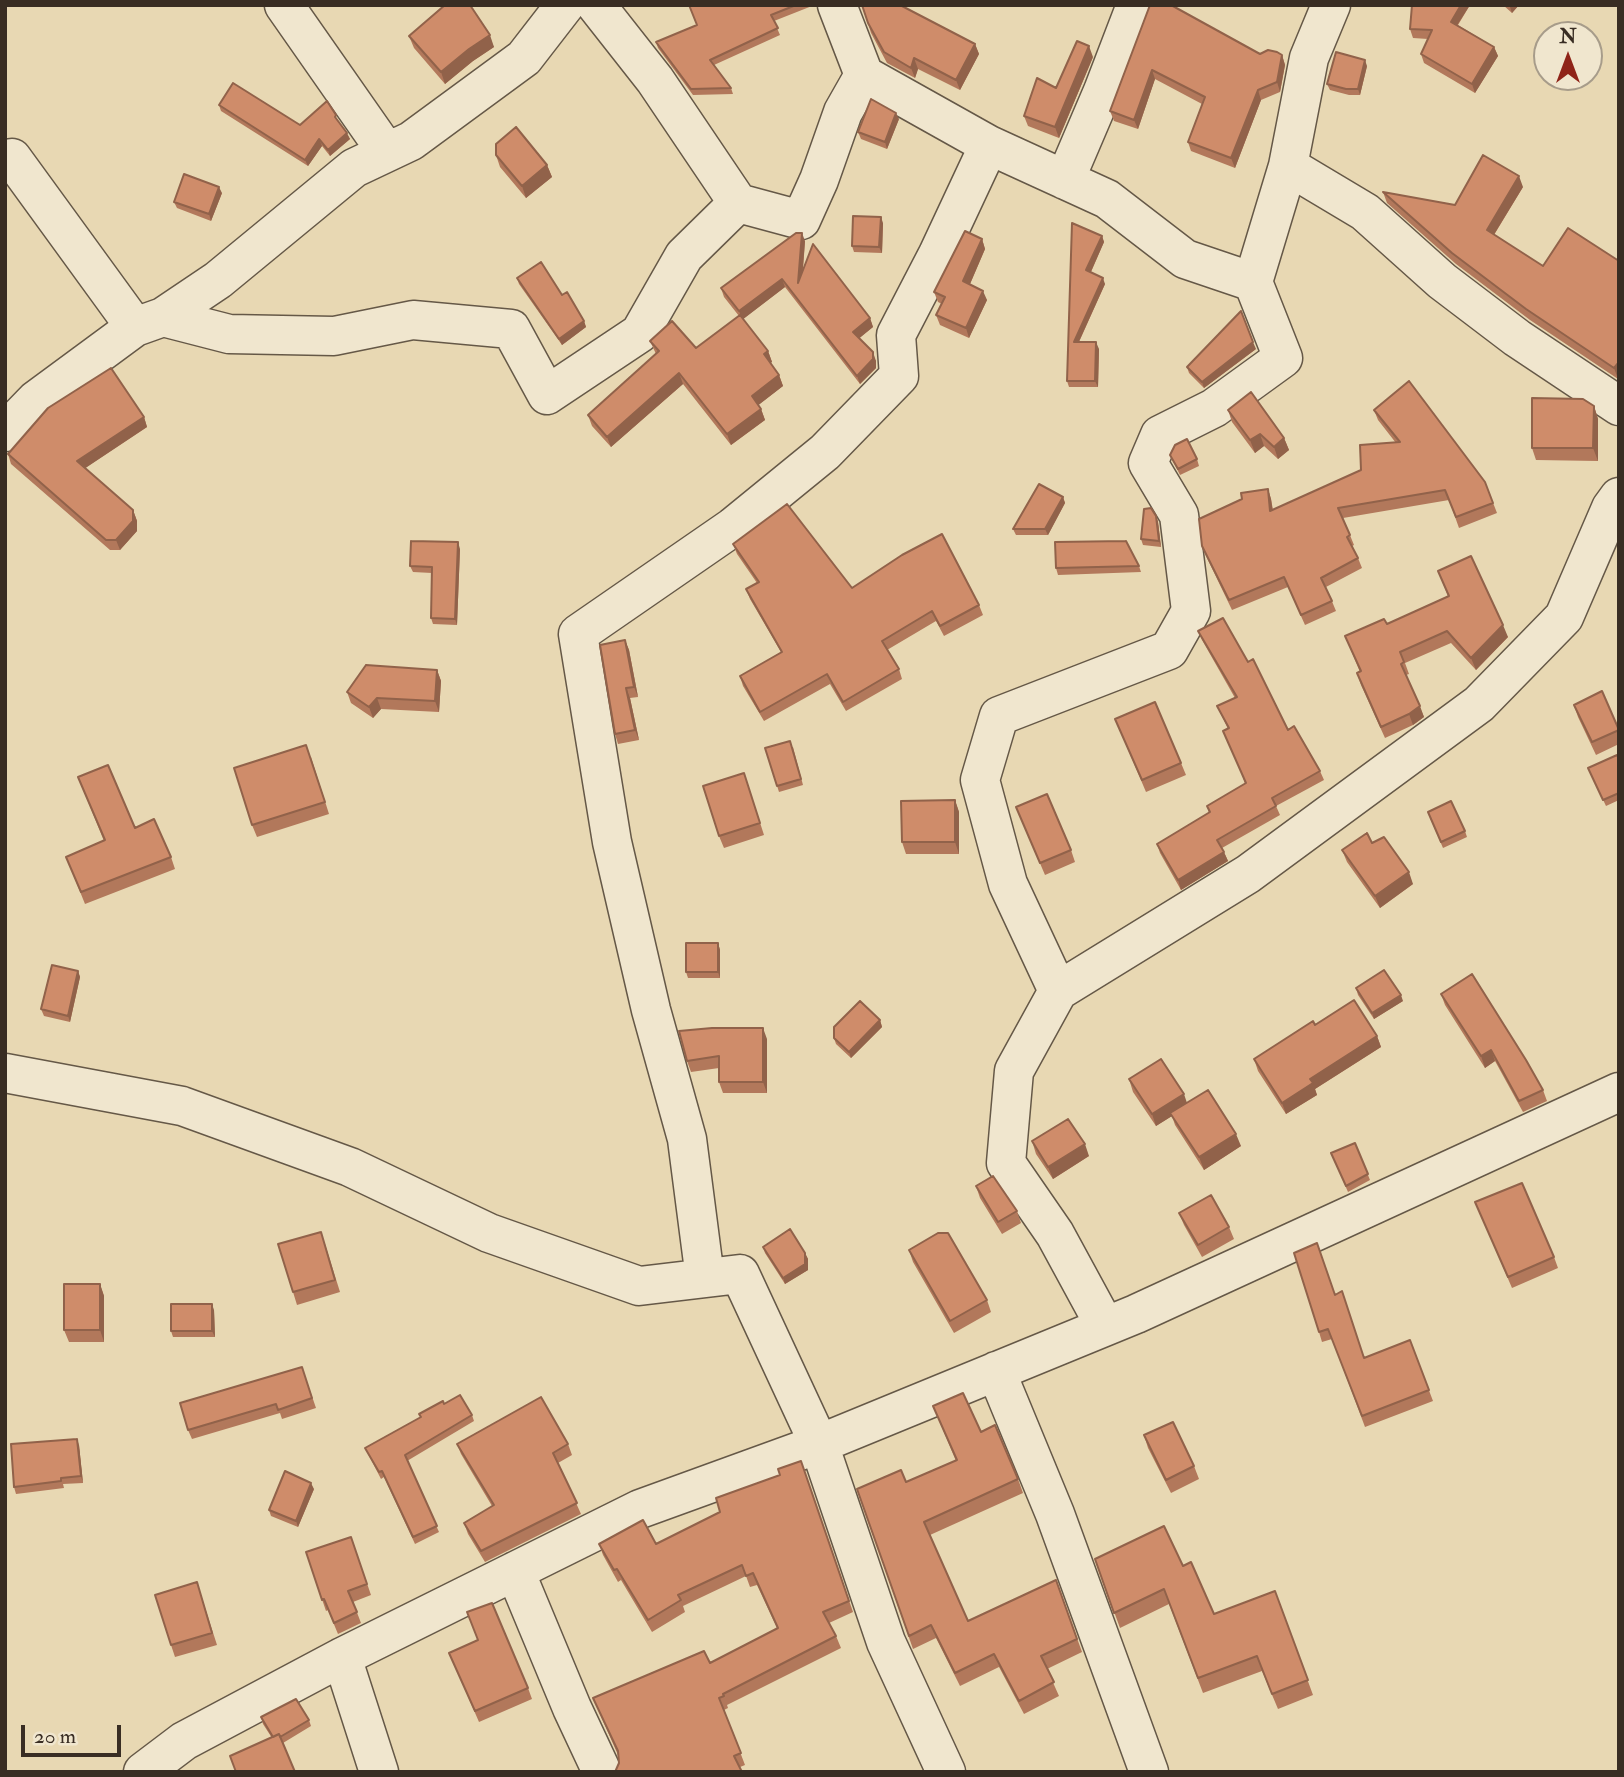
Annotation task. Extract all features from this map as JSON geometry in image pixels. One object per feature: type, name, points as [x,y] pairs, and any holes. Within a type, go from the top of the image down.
[{"type":"street","points":[[284,5],[386,151]]},
{"type":"street","points":[[5,432],[36,400],[149,322],[218,280],[354,168],[411,141],[524,58],[565,5]]},
{"type":"street","points":[[596,5],[655,80],[738,204],[801,220],[819,180],[843,111],[864,75]]},
{"type":"street","points":[[837,5],[864,75],[989,145],[1107,199],[1185,260],[1253,282]]},
{"type":"street","points":[[1065,180],[1136,5]]},
{"type":"street","points":[[1058,991],[1008,884],[980,780],[999,716],[1169,650],[1191,611],[1179,515],[1148,463],[1160,435],[1214,408],[1283,358],[1253,282],[1289,166],[1308,58],[1331,5]]},
{"type":"street","points":[[705,1278],[687,1139],[651,1010],[612,842],[578,634],[743,519],[825,452],[899,376],[896,335],[939,254],[989,145]]},
{"type":"street","points":[[12,158],[149,322],[229,334],[334,337],[413,320],[510,329],[547,395],[640,332],[684,256],[738,204]]},
{"type":"street","points":[[1289,166],[1365,212],[1442,281],[1517,338],[1619,406]]},
{"type":"street","points":[[1105,1326],[1055,1234],[1006,1163],[1014,1071],[1058,991],[1248,874],[1479,704],[1564,617],[1611,508],[1619,497]]},
{"type":"street","points":[[5,1073],[182,1107],[350,1167],[489,1233],[639,1286],[740,1274],[819,1444],[886,1642],[946,1772]]},
{"type":"street","points":[[143,1772],[184,1741],[342,1657],[640,1509],[819,1444],[1105,1326],[1619,1091]]},
{"type":"street","points":[[996,1371],[1055,1514],[1149,1772]]},
{"type":"street","points":[[515,1571],[572,1707],[603,1772]]},
{"type":"street","points":[[342,1657],[379,1772]]},
{"type":"building","points":[[445,5],[470,5],[490,35],[441,72],[409,36]]},
{"type":"building","points":[[689,5],[796,5],[771,15],[778,28],[710,60],[731,88],[691,89],[656,42],[697,25]]},
{"type":"building","points":[[862,5],[900,5],[975,44],[956,80],[914,58],[911,68],[884,52],[868,23]]},
{"type":"building","points":[[1150,5],[1171,5],[1260,54],[1268,50],[1282,55],[1277,82],[1258,90],[1231,158],[1188,142],[1205,97],[1152,70],[1134,120],[1110,111]]},
{"type":"building","points":[[1412,5],[1461,5],[1451,22],[1494,47],[1472,84],[1421,54],[1432,30],[1410,29]]},
{"type":"building","points":[[1077,41],[1089,46],[1055,127],[1024,116],[1037,78],[1056,88]]},
{"type":"building","points":[[1336,52],[1365,60],[1358,89],[1327,84]]},
{"type":"building","points":[[233,83],[300,125],[327,101],[347,133],[328,150],[319,139],[305,160],[219,105]]},
{"type":"building","points":[[871,99],[896,113],[885,142],[858,132]]},
{"type":"building","points":[[516,127],[547,165],[522,186],[496,155],[496,144]]},
{"type":"building","points":[[1483,155],[1519,176],[1487,230],[1543,266],[1568,228],[1619,261],[1619,362],[1614,368],[1526,309],[1452,253],[1383,192],[1455,205]]},
{"type":"building","points":[[184,174],[219,187],[209,214],[174,202]]},
{"type":"building","points":[[853,216],[881,217],[879,247],[852,246]]},
{"type":"building","points":[[1072,223],[1102,236],[1086,270],[1103,278],[1074,342],[1096,342],[1095,381],[1067,381]]},
{"type":"building","points":[[965,231],[982,239],[963,281],[983,291],[966,328],[936,315],[945,297],[934,292]]},
{"type":"building","points":[[796,233],[802,233],[798,283],[813,244],[870,318],[853,332],[873,352],[873,359],[857,376],[782,279],[739,311],[721,288]]},
{"type":"building","points":[[541,262],[562,295],[567,292],[584,321],[559,339],[517,278]]},
{"type":"building","points":[[1241,311],[1253,342],[1202,382],[1187,367]]},
{"type":"building","points":[[740,315],[768,351],[764,354],[779,375],[752,396],[761,409],[727,434],[679,373],[607,437],[588,415],[659,351],[650,341],[672,321],[696,348]]},
{"type":"building","points":[[111,368],[144,417],[77,461],[133,510],[133,521],[116,540],[106,540],[8,454],[48,408]]},
{"type":"building","points":[[1409,381],[1485,482],[1493,503],[1456,517],[1445,490],[1338,508],[1350,535],[1347,537],[1358,558],[1321,578],[1332,601],[1301,615],[1284,577],[1229,600],[1202,546],[1199,519],[1242,499],[1241,493],[1268,489],[1270,511],[1361,470],[1360,445],[1400,442],[1374,410]]},
{"type":"building","points":[[1251,392],[1284,438],[1274,447],[1260,434],[1250,440],[1228,410]]},
{"type":"building","points":[[1532,398],[1583,399],[1594,406],[1593,448],[1532,448]]},
{"type":"building","points":[[1187,439],[1197,459],[1178,469],[1170,455],[1175,445]]},
{"type":"building","points":[[1039,484],[1063,497],[1045,529],[1013,529]]},
{"type":"building","points":[[787,504],[852,588],[902,555],[942,534],[979,605],[940,626],[932,611],[882,641],[899,669],[843,702],[827,674],[760,712],[740,676],[782,652],[746,589],[759,582],[733,544]]},
{"type":"building","points":[[1151,508],[1156,516],[1159,541],[1141,539],[1144,509]]},
{"type":"building","points":[[411,541],[458,542],[455,619],[431,618],[432,567],[410,566]]},
{"type":"building","points":[[1126,541],[1139,566],[1056,568],[1055,542]]},
{"type":"building","points":[[1471,556],[1503,625],[1471,658],[1447,631],[1400,652],[1404,662],[1401,664],[1420,706],[1381,727],[1357,673],[1361,671],[1345,636],[1384,619],[1387,624],[1449,596],[1438,571]]},
{"type":"building","points":[[1223,618],[1248,662],[1253,659],[1288,730],[1294,726],[1320,771],[1272,798],[1276,806],[1217,840],[1224,852],[1178,880],[1157,844],[1210,812],[1207,806],[1246,783],[1223,731],[1229,728],[1217,706],[1237,697],[1198,631]]},
{"type":"building","points":[[625,640],[634,687],[626,688],[635,730],[615,734],[600,645]]},
{"type":"building","points":[[366,665],[437,670],[435,701],[377,698],[369,707],[347,692]]},
{"type":"building","points":[[1602,691],[1619,730],[1592,742],[1574,705]]},
{"type":"building","points":[[1155,702],[1181,763],[1142,780],[1115,719]]},
{"type":"building","points":[[790,741],[801,779],[777,786],[765,748]]},
{"type":"building","points":[[306,745],[325,802],[252,825],[234,768]]},
{"type":"building","points":[[1617,755],[1619,793],[1603,800],[1588,768]]},
{"type":"building","points":[[108,765],[135,828],[154,819],[171,857],[81,892],[66,857],[105,840],[78,777]]},
{"type":"building","points":[[744,773],[760,823],[719,836],[703,786]]},
{"type":"building","points":[[1047,794],[1071,850],[1040,863],[1016,807]]},
{"type":"building","points":[[955,800],[955,842],[902,842],[901,801]]},
{"type":"building","points":[[1451,801],[1465,831],[1441,842],[1428,812]]},
{"type":"building","points":[[1367,833],[1372,843],[1384,837],[1409,872],[1375,896],[1342,850]]},
{"type":"building","points":[[686,943],[718,943],[718,972],[686,972]]},
{"type":"building","points":[[52,965],[78,971],[68,1016],[41,1009]]},
{"type":"building","points":[[1384,970],[1401,995],[1372,1013],[1356,988]]},
{"type":"building","points":[[1472,974],[1543,1090],[1519,1101],[1491,1050],[1481,1056],[1441,994]]},
{"type":"building","points":[[1354,1000],[1377,1036],[1310,1079],[1313,1083],[1282,1103],[1254,1059],[1313,1021],[1315,1025]]},
{"type":"building","points":[[860,1001],[880,1020],[849,1052],[834,1038],[834,1027]]},
{"type":"building","points":[[763,1028],[763,1082],[719,1082],[719,1056],[687,1061],[679,1031]]},
{"type":"building","points":[[1161,1059],[1184,1094],[1152,1114],[1129,1079]]},
{"type":"building","points":[[1208,1090],[1236,1134],[1199,1157],[1170,1113]]},
{"type":"building","points":[[1068,1119],[1085,1144],[1048,1167],[1032,1141]]},
{"type":"building","points":[[1355,1143],[1368,1174],[1346,1186],[1331,1153]]},
{"type":"building","points":[[993,1176],[1017,1211],[998,1222],[976,1186]]},
{"type":"building","points":[[1522,1183],[1554,1257],[1508,1277],[1475,1202]]},
{"type":"building","points":[[1211,1195],[1229,1227],[1198,1245],[1179,1213]]},
{"type":"building","points":[[790,1229],[805,1253],[805,1264],[783,1278],[763,1247]]},
{"type":"building","points":[[321,1232],[335,1280],[293,1292],[278,1244]]},
{"type":"building","points":[[938,1233],[948,1233],[987,1300],[950,1321],[909,1250]]},
{"type":"building","points":[[1317,1243],[1335,1295],[1342,1291],[1364,1358],[1410,1340],[1429,1390],[1362,1416],[1328,1329],[1319,1332],[1294,1253]]},
{"type":"building","points":[[64,1284],[100,1284],[100,1330],[64,1330]]},
{"type":"building","points":[[171,1304],[212,1304],[212,1331],[171,1331]]},
{"type":"building","points":[[302,1367],[312,1398],[278,1410],[276,1404],[188,1430],[180,1403]]},
{"type":"building","points":[[963,1393],[981,1432],[995,1425],[1018,1479],[924,1522],[968,1621],[1056,1580],[1077,1639],[1041,1656],[1054,1682],[1019,1701],[994,1654],[955,1673],[931,1625],[909,1636],[857,1489],[901,1470],[906,1482],[957,1460],[933,1406]]},
{"type":"building","points":[[460,1395],[472,1415],[405,1455],[437,1526],[413,1537],[382,1471],[379,1472],[365,1448],[421,1417],[419,1414]]},
{"type":"building","points":[[541,1397],[568,1444],[553,1453],[577,1503],[481,1551],[464,1523],[494,1505],[457,1444]]},
{"type":"building","points":[[1173,1422],[1194,1466],[1166,1480],[1144,1435]]},
{"type":"building","points":[[77,1439],[81,1476],[14,1487],[11,1444]]},
{"type":"building","points":[[801,1461],[849,1601],[823,1612],[836,1636],[719,1698],[741,1753],[734,1756],[742,1772],[615,1772],[619,1763],[618,1751],[593,1698],[704,1651],[710,1663],[778,1628],[753,1573],[746,1576],[742,1565],[678,1595],[681,1600],[648,1620],[599,1544],[643,1520],[656,1544],[720,1512],[716,1498],[780,1475],[778,1469]]},
{"type":"building","points":[[285,1471],[311,1483],[296,1521],[269,1510]]},
{"type":"building","points":[[1164,1526],[1183,1566],[1191,1562],[1214,1614],[1275,1591],[1308,1680],[1272,1694],[1257,1656],[1198,1678],[1164,1589],[1114,1613],[1095,1559]]},
{"type":"building","points":[[351,1537],[367,1584],[348,1591],[357,1612],[334,1623],[324,1599],[322,1600],[306,1552]]},
{"type":"building","points":[[197,1582],[212,1633],[171,1645],[155,1595]]},
{"type":"building","points":[[492,1603],[528,1688],[475,1711],[449,1653],[478,1640],[467,1612]]},
{"type":"building","points":[[296,1699],[309,1720],[280,1737],[279,1734],[273,1737],[261,1717]]},
{"type":"building","points":[[279,1734],[295,1772],[236,1772],[230,1756]]}]
